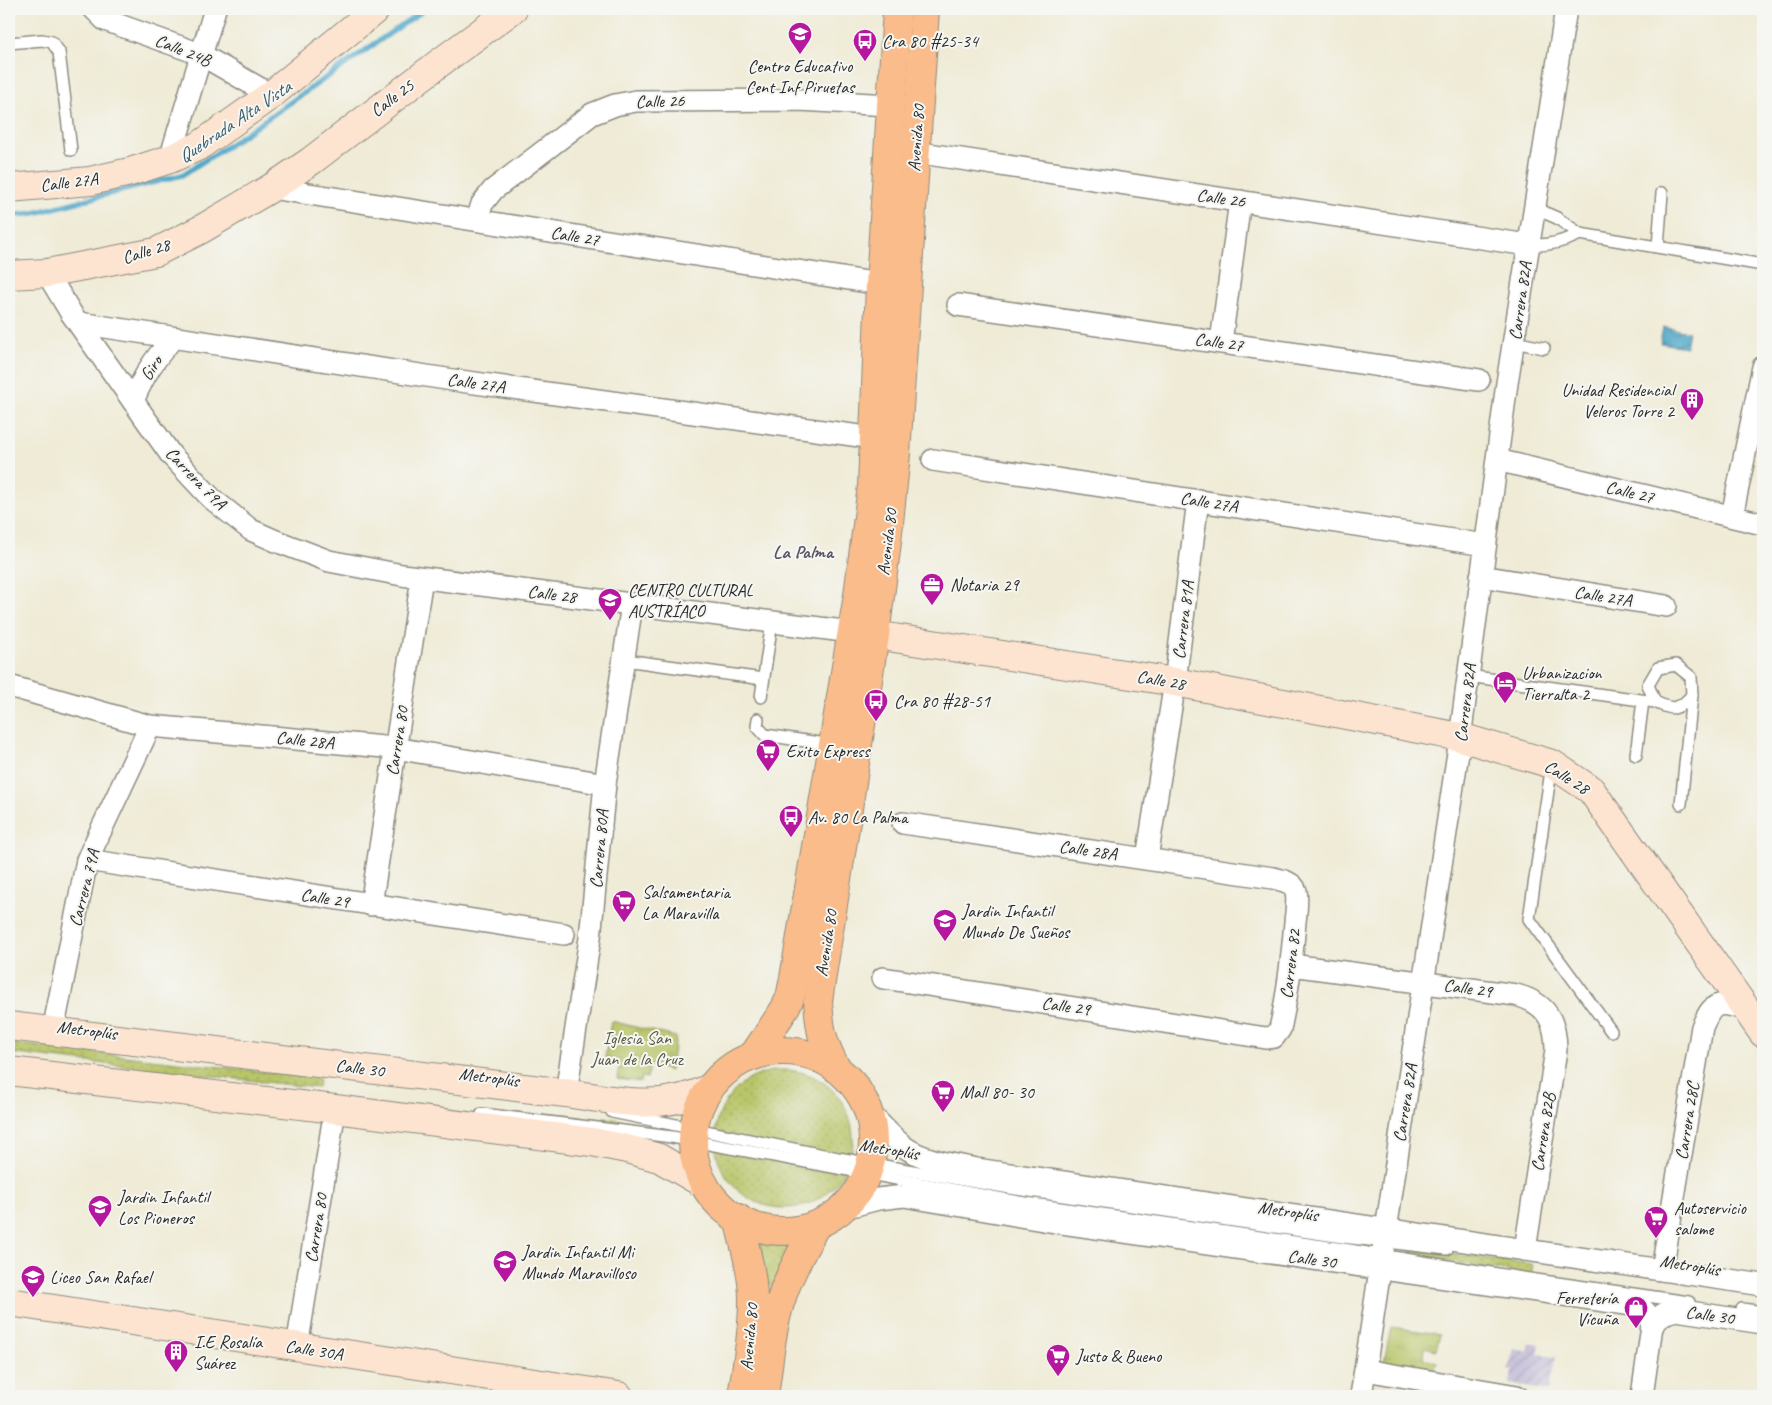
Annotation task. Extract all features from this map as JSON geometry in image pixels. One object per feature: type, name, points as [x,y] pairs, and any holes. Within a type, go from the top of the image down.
[{"type":"main road","name":"Avenida 80","points":[[836,1068],[825,1048],[821,1034],[818,1001],[863,633],[868,526],[872,486],[880,284],[897,9]]},
{"type":"main road","name":"Avenida 80","points":[[753,1056],[771,1032],[790,998],[832,745],[887,542],[896,454],[925,9]]},
{"type":"main road","points":[[774,1052],[796,1052],[817,1058],[836,1068],[856,1088],[861,1096],[869,1113],[874,1138],[869,1169],[858,1192],[844,1208],[831,1218],[816,1225],[796,1230],[756,1227],[738,1218],[719,1203],[704,1184],[694,1156],[694,1135],[702,1102],[710,1088],[722,1075],[737,1064],[753,1056],[774,1052]]},
{"type":"main road","name":"Avenida 80","points":[[738,1218],[751,1279],[753,1298],[751,1332],[742,1396]]},
{"type":"main road","name":"Avenida 80","points":[[764,1396],[779,1308],[793,1271],[816,1225]]},
{"type":"street","name":"Calle 24B","points":[[94,9],[105,20],[200,54],[271,95]]},
{"type":"street","points":[[170,159],[215,9]]},
{"type":"street","points":[[170,159],[199,146],[271,95],[376,9]]},
{"type":"street","name":"Calle 25","points":[[271,188],[311,161],[438,64],[514,9]]},
{"type":"street","name":"Carrera 82A","points":[[1361,1396],[1460,737],[1485,544],[1528,244],[1566,9]]},
{"type":"street","name":"Calle 26","points":[[477,220],[482,204],[493,190],[592,114],[615,104],[636,101],[799,100],[890,105]]},
{"type":"street","name":"Calle 26","points":[[915,152],[1528,244]]},
{"type":"street","name":"Calle 27A","points":[[9,188],[90,181],[130,172],[170,159]]},
{"type":"street","name":"Calle 27","points":[[271,188],[880,284]]},
{"type":"street","name":"Calle 28","points":[[9,275],[47,273],[156,252],[200,230],[271,188]]},
{"type":"street","points":[[1221,342],[1240,201]]},
{"type":"street","name":"Carrera 79A","points":[[47,273],[79,324],[170,455],[211,498],[251,530],[276,542],[329,561],[422,578]]},
{"type":"street","name":"Calle 27","points":[[958,305],[1479,380]]},
{"type":"street","name":"Calle 27A","points":[[79,324],[452,380],[874,438]]},
{"type":"street","name":"Giro","points":[[133,402],[144,376],[154,359],[173,338]]},
{"type":"street","points":[[1732,516],[1763,367]]},
{"type":"street","name":"Calle 27A","points":[[933,460],[1485,544]]},
{"type":"street","name":"Calle 27","points":[[1497,460],[1763,524]]},
{"type":"street","name":"Carrera 81A","points":[[1147,858],[1175,682],[1198,500]]},
{"type":"street","name":"Calle 27A","points":[[1481,576],[1666,606]]},
{"type":"street","name":"Calle 28","points":[[422,578],[863,633],[1175,682],[1460,737],[1552,764],[1591,790],[1763,1033]]},
{"type":"street","name":"Carrera 80","points":[[372,905],[422,578]]},
{"type":"street","name":"Carrera 80A","points":[[565,1101],[590,938],[605,784],[632,604]]},
{"type":"street","name":"Calle 28A","points":[[9,686],[150,726],[396,748],[605,784]]},
{"type":"street","name":"Carrera 79A","points":[[53,1031],[87,860],[150,726]]},
{"type":"street","name":"Calle 28A","points":[[903,823],[1273,878]]},
{"type":"street","name":"Calle 29","points":[[87,860],[564,934]]},
{"type":"street","name":"Carrera 82","points":[[1249,1037],[1274,1037],[1280,1029],[1291,964],[1296,891],[1293,885],[1273,878]]},
{"type":"street","name":"Calle 29","points":[[1291,964],[1523,997],[1540,1006],[1548,1015]]},
{"type":"street","name":"Calle 29","points":[[883,978],[1122,1014],[1249,1037]]},
{"type":"street","name":"Carrera 28C","points":[[1662,1270],[1702,1027],[1712,1008],[1718,1005],[1725,1004],[1745,1009]]},
{"type":"street","name":"Carrera 82B","points":[[1525,1250],[1556,1050],[1555,1030],[1548,1015]]},
{"type":"street","name":"Calle 30","points":[[9,1026],[565,1101],[670,1102],[710,1088]]},
{"type":"street","points":[[9,1071],[335,1109],[582,1141],[627,1149],[659,1158],[704,1184]]},
{"type":"street","name":"Carrera 80","points":[[297,1348],[335,1109]]},
{"type":"street","name":"Calle 30","points":[[869,1113],[906,1148],[930,1158],[976,1169],[1383,1249],[1633,1305],[1644,1310],[1649,1316],[1652,1326]]},
{"type":"street","name":"Calle 30","points":[[844,1208],[878,1199],[904,1196],[1055,1222],[1383,1249],[1525,1250],[1763,1285]]},
{"type":"street","name":"Calle 30A","points":[[9,1302],[297,1348],[505,1388],[619,1396]]},
{"type":"street","name":"Calle 30","points":[[1652,1326],[1663,1314],[1676,1310],[1763,1323]]},
{"type":"street","points":[[1642,1396],[1652,1326]]},
{"type":"street","points":[[1365,1370],[1517,1396]]},
{"type":"lane","points":[[9,43],[42,40],[52,42],[59,52],[71,150]]},
{"type":"lane","points":[[1658,247],[1662,193]]},
{"type":"lane","points":[[1534,208],[1557,218],[1580,234],[1758,264]]},
{"type":"lane","points":[[1528,244],[1564,242],[1580,234]]},
{"type":"lane","points":[[1514,342],[1544,348]]},
{"type":"lane","points":[[760,697],[772,622]]},
{"type":"lane","points":[[625,660],[763,679]]},
{"type":"lane","points":[[1655,702],[1648,685],[1658,668],[1676,665],[1691,677],[1692,695],[1681,804]]},
{"type":"lane","points":[[1468,676],[1655,702],[1668,709],[1682,706],[1692,695]]},
{"type":"lane","points":[[1636,755],[1643,701]]},
{"type":"lane","points":[[758,719],[757,726],[764,735],[832,745]]},
{"type":"lane","points":[[1552,764],[1528,919],[1611,1031]]},
{"type":"lane","name":"Metroplús","points":[[335,1077],[565,1101],[694,1135],[869,1169],[1019,1202],[1383,1249],[1540,1260],[1763,1294]]},
{"type":"lane","name":"Metroplús","points":[[470,1113],[694,1135]]},
{"type":"lane","name":"Metroplús","points":[[1383,1249],[1522,1278],[1763,1312]]},
{"type":"shaded area","points":[[1530,1344],[1540,1344],[1538,1354],[1556,1356],[1548,1391],[1510,1384],[1512,1371],[1508,1370],[1514,1348],[1528,1352]]},
{"type":"green space","name":"Iglesia San Juan de la Cruz","points":[[611,1021],[676,1037],[670,1071],[650,1065],[647,1078],[641,1077],[641,1082],[617,1079],[620,1060],[605,1058]]},
{"type":"green space","points":[[9,1043],[319,1078],[318,1088],[9,1053]]},
{"type":"green space","points":[[784,1070],[798,1071],[810,1075],[822,1081],[833,1090],[842,1101],[848,1113],[852,1125],[852,1153],[848,1165],[842,1177],[833,1188],[822,1197],[810,1203],[798,1207],[784,1208],[770,1207],[758,1203],[746,1197],[735,1188],[726,1177],[720,1165],[716,1153],[715,1139],[716,1125],[720,1113],[726,1101],[735,1090],[746,1081],[758,1075],[770,1071]]},
{"type":"green space","points":[[604,1117],[659,1129],[603,1124]]},
{"type":"green space","points":[[760,1243],[791,1246],[774,1286],[766,1283]]},
{"type":"green space","points":[[1410,1249],[1533,1264],[1531,1275],[1410,1255]]},
{"type":"green space","points":[[1391,1327],[1440,1334],[1436,1350],[1424,1347],[1423,1358],[1437,1362],[1433,1372],[1384,1362]]},
{"type":"water","points":[[1663,327],[1689,332],[1686,347],[1660,343]]},
{"type":"waterway","name":"Quebrada Alta Vista","points":[[9,216],[34,213],[182,175],[226,147],[425,9]]},
{"type":"place","name":"Centro Educativo Cent Inf Piruetas","points":[[800,55]]},
{"type":"place","name":"Cra 80 #25-34","points":[[865,62]]},
{"type":"place","name":"Unidad Residencial Veleros Torre 2","points":[[1692,421]]},
{"type":"place","name":"Notaria 29","points":[[932,606]]},
{"type":"place","name":"CENTRO CULTURAL AUSTRÍACO","points":[[610,621]]},
{"type":"place","name":"Urbanizacion Tierralta 2","points":[[1505,704]]},
{"type":"place","name":"Cra 80 #28-51","points":[[876,722]]},
{"type":"place","name":"Exito Express","points":[[768,772]]},
{"type":"place","name":"Av. 80 La Palma","points":[[791,838]]},
{"type":"place","name":"Salsamentaria La Maravilla","points":[[624,923]]},
{"type":"place","name":"Jardin Infantil Mundo De Sueños","points":[[945,942]]},
{"type":"place","name":"Mall 80- 30","points":[[943,1113]]},
{"type":"place","name":"Jardin Infantil Los Pioneros","points":[[100,1228]]},
{"type":"place","name":"Autoservicio salome","points":[[1656,1239]]},
{"type":"place","name":"Jardin Infantil Mi Mundo Maravilloso","points":[[505,1283]]},
{"type":"place","name":"Liceo San Rafael","points":[[33,1298]]},
{"type":"place","name":"Ferretería Vícuña","points":[[1636,1329]]},
{"type":"place","name":"I.E Rosalía Suárez","points":[[176,1373]]},
{"type":"place","name":"Justo & Bueno","points":[[1058,1377]]},
{"type":"district","name":"La Palma","points":[[803,551]]}]
